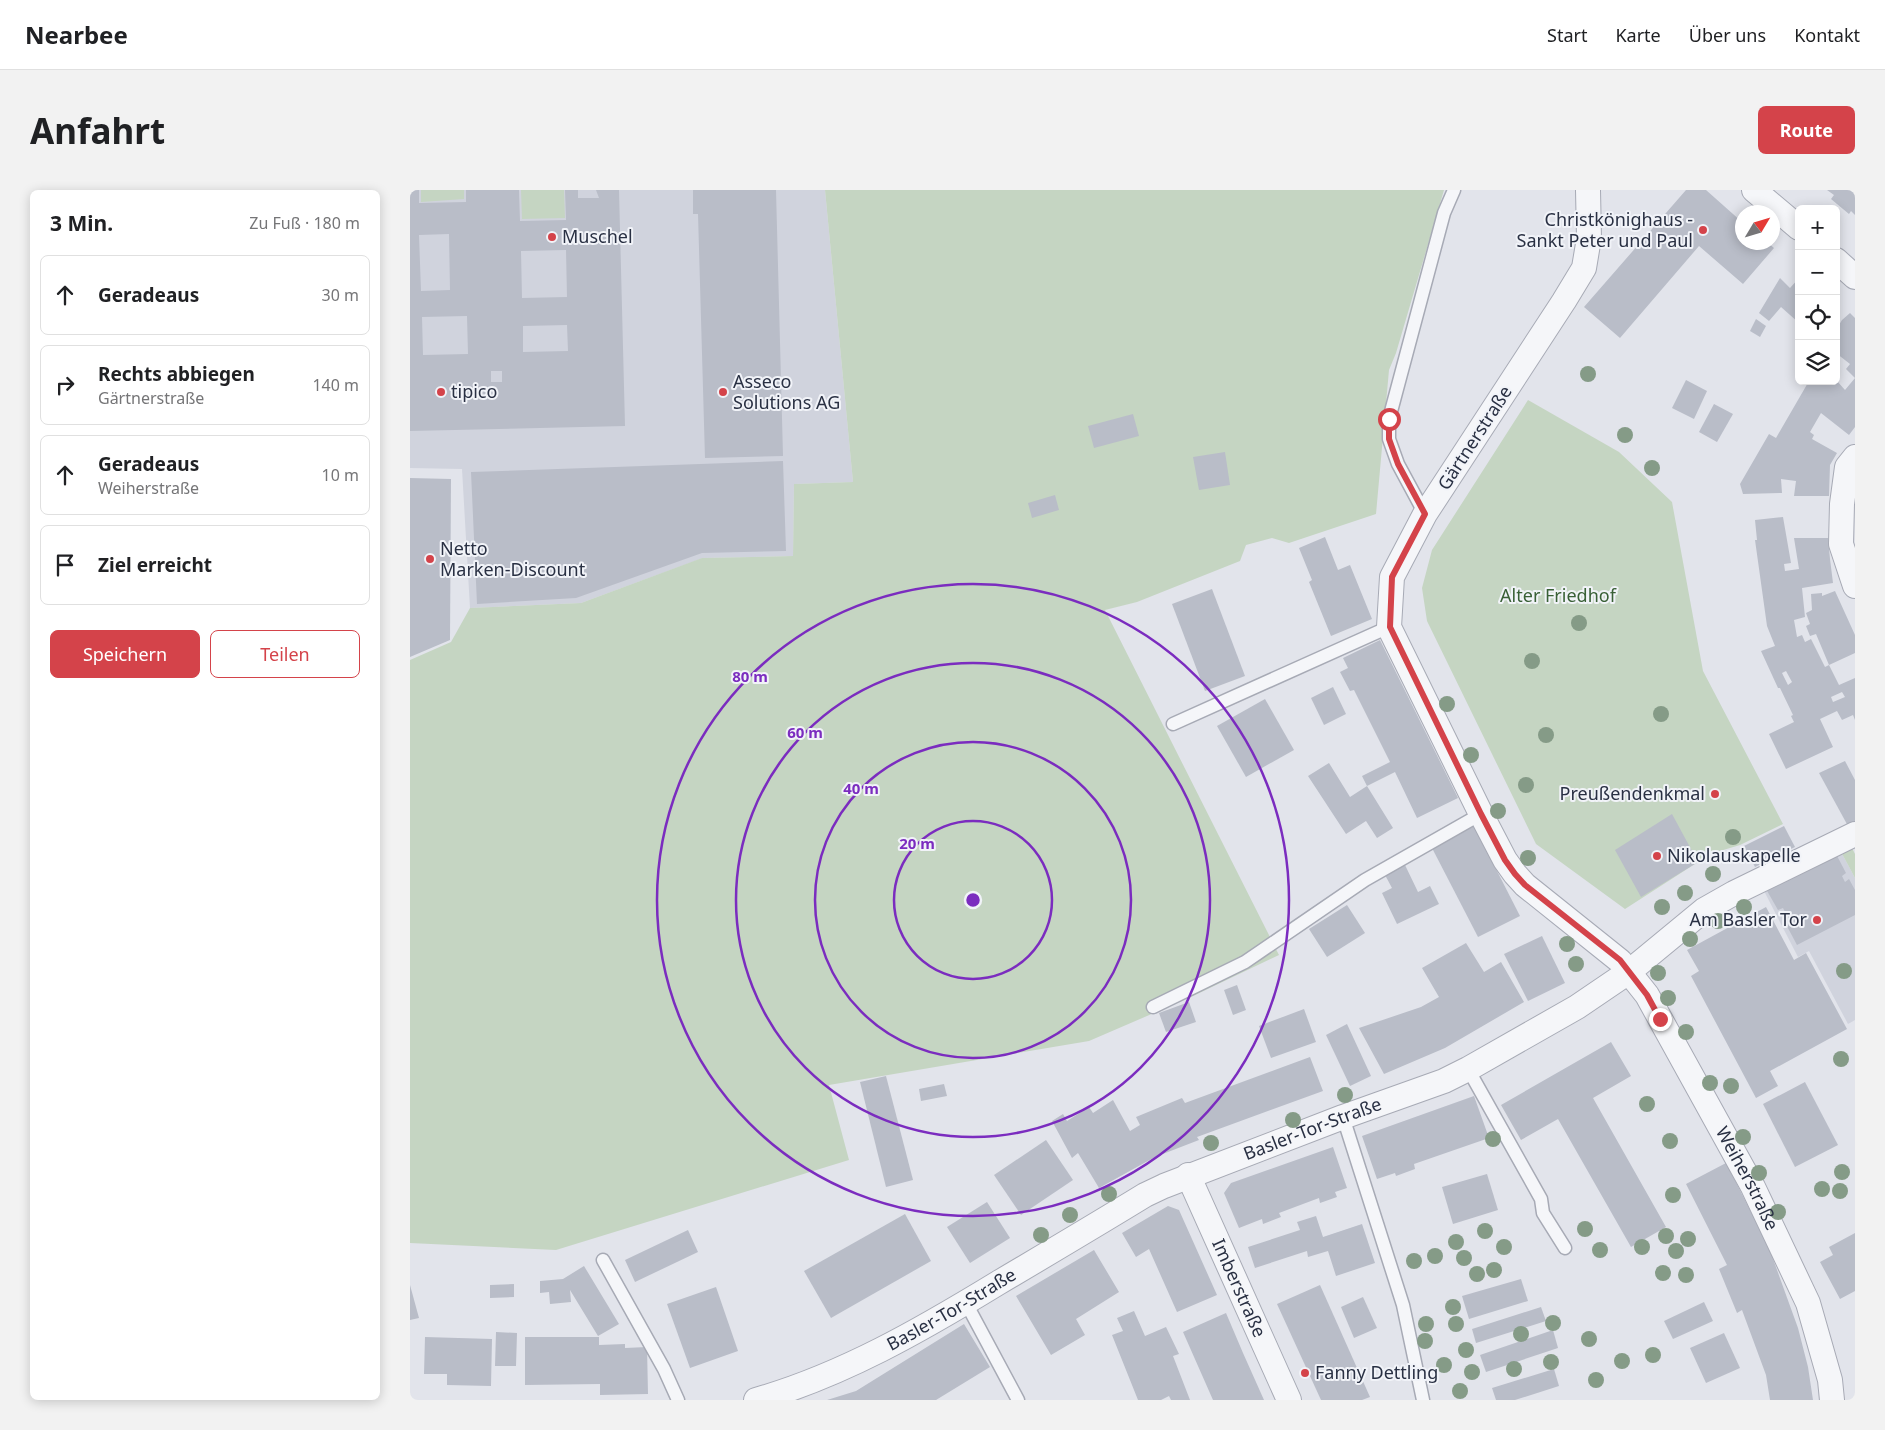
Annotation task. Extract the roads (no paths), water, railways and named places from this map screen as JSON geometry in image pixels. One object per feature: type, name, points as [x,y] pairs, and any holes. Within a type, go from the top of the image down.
[{"type":"street","name":"Gärtnerstraße","points":[[1588,190],[1589,238],[1584,268],[1425,514],[1392,577],[1390,627],[1505,860],[1525,885],[1620,960],[1630,971]]},
{"type":"street","points":[[1754,190],[1795,225]]},
{"type":"street","points":[[1840,264],[1855,277]]},
{"type":"street","points":[[1855,457],[1847,467],[1842,504],[1855,586]]},
{"type":"street","name":"Basler-Tor-Straße","points":[[768,1398],[886,1348],[1144,1195],[1188,1175],[1444,1081],[1468,1069],[1577,1007],[1630,971],[1704,910],[1734,893],[1855,834]]},
{"type":"street","name":"Weiherstraße","points":[[1630,971],[1647,995],[1753,1187],[1800,1285],[1811,1313],[1830,1380],[1832,1400]]},
{"type":"street","name":"Imberstraße","points":[[1188,1175],[1289,1400]]},
{"type":"lane","points":[[1425,514],[1398,464],[1389,439],[1389,419],[1444,213],[1454,190]]},
{"type":"lane","points":[[1173,724],[1390,627]]},
{"type":"lane","points":[[1153,1007],[1245,962],[1365,880],[1481,814]]},
{"type":"lane","points":[[1468,1069],[1542,1199],[1543,1213],[1565,1248]]},
{"type":"lane","points":[[1343,1117],[1404,1305],[1423,1400]]},
{"type":"lane","points":[[604,1260],[664,1369],[678,1400]]},
{"type":"lane","points":[[966,1302],[1018,1400]]},
{"type":"place","name":"Christkönighaus - Sankt Peter und Paul","points":[[1703,230]]},
{"type":"place","name":"Muschel","points":[[552,237]]},
{"type":"place","name":"tipico","points":[[441,392]]},
{"type":"place","name":"Asseco Solutions AG","points":[[723,392]]},
{"type":"place","name":"Netto Marken-Discount","points":[[430,559]]},
{"type":"place","name":"Preußendenkmal","points":[[1715,794]]},
{"type":"place","name":"Nikolauskapelle","points":[[1657,856]]},
{"type":"place","name":"Am Basler Tor","points":[[1817,920]]},
{"type":"place","name":"Fanny Dettling","points":[[1305,1373]]},
{"type":"park label","name":"Alter Friedhof","points":[[1558,596]]}]
